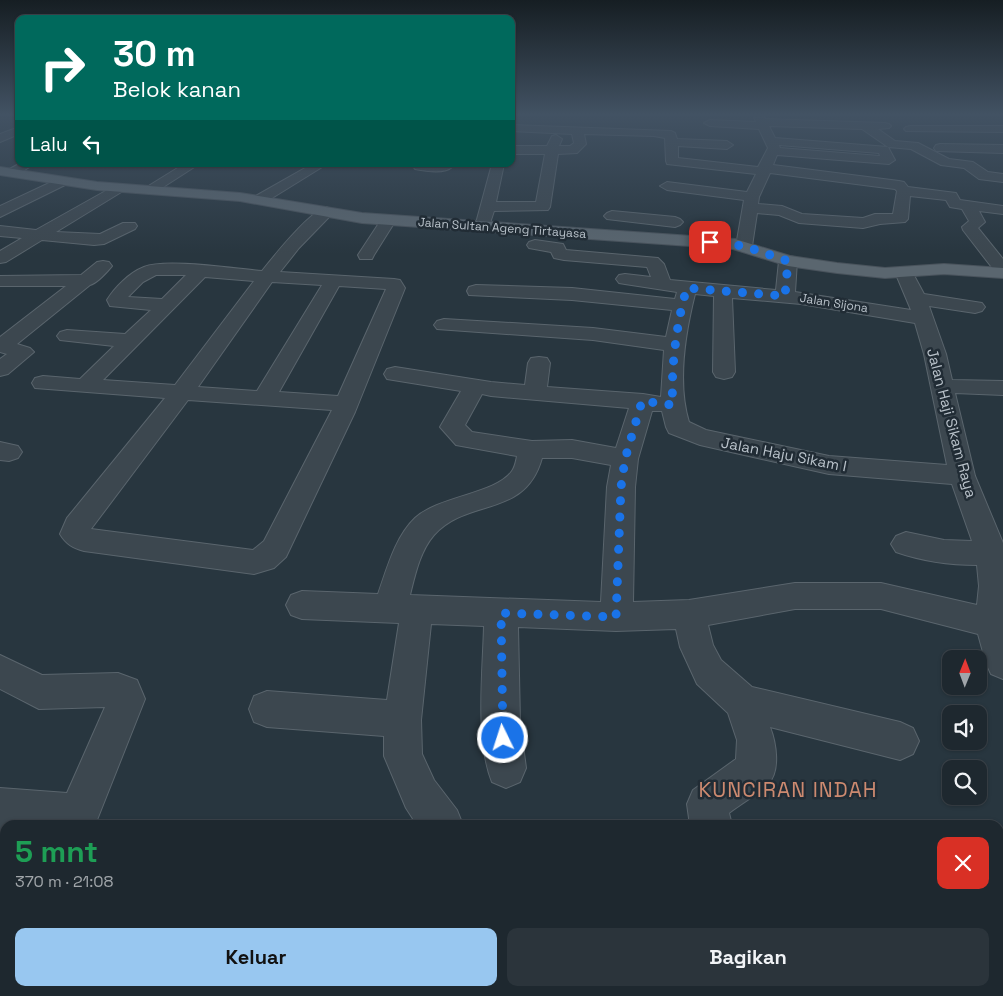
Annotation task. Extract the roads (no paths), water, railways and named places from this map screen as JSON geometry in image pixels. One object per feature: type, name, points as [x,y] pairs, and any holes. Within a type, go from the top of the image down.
[{"type":"main road","name":"Jalan Sultan Ageng Tirtayasa","points":[[6,177],[34,172],[62,174],[118,188],[259,200],[326,212],[388,220],[483,227],[547,241],[608,236],[725,243],[744,246],[788,261],[837,268],[904,272],[944,269],[1003,272]]},
{"type":"street","points":[[489,206],[543,208],[558,161]]},
{"type":"street","points":[[667,186],[750,203],[786,212],[799,218],[863,223],[873,222],[875,219],[900,220],[904,191],[901,185],[762,174],[672,161]]},
{"type":"street","points":[[744,246],[750,203],[766,161]]},
{"type":"street","points":[[945,161],[968,165],[1003,192]]},
{"type":"street","points":[[149,190],[188,167]]},
{"type":"street","points":[[259,200],[316,167]]},
{"type":"street","points":[[426,167],[445,170]]},
{"type":"street","points":[[483,227],[497,167]]},
{"type":"street","points":[[0,212],[62,174]]},
{"type":"street","points":[[762,174],[863,194]]},
{"type":"street","points":[[984,176],[1003,178]]},
{"type":"street","points":[[0,258],[118,188]]},
{"type":"street","points":[[673,241],[680,212],[694,190]]},
{"type":"street","points":[[904,191],[951,196],[955,204],[1003,210]]},
{"type":"street","points":[[968,206],[977,222],[970,227],[971,230],[1003,272]]},
{"type":"street","points":[[607,259],[612,209],[680,212]]},
{"type":"street","points":[[166,305],[118,302],[116,300],[148,271],[154,270],[200,272],[268,276],[334,280],[394,284],[396,288],[346,404],[276,549],[263,559],[254,562],[168,552],[84,540],[75,534],[77,526],[183,392],[268,276],[306,229],[326,212]]},
{"type":"street","points":[[366,255],[388,220]]},
{"type":"street","points":[[0,231],[94,240],[104,239],[129,226]]},
{"type":"street","points":[[547,241],[564,255],[652,262],[655,264],[663,285]]},
{"type":"street","points":[[785,296],[788,261]]},
{"type":"street","points":[[0,346],[88,280],[103,266]]},
{"type":"street","points":[[85,386],[200,272]]},
{"type":"street","name":"Jalan Haji Sikam Raya","points":[[904,272],[920,308],[935,354],[962,476],[997,554],[992,623],[1003,663]]},
{"type":"street","name":"Jalan Sijona","points":[[625,279],[663,285],[684,296],[723,292],[920,308],[975,307]]},
{"type":"street","points":[[0,281],[88,280]]},
{"type":"street","points":[[263,399],[334,280]]},
{"type":"street","points":[[395,374],[474,386],[642,401],[673,411],[676,345],[684,296],[612,298],[572,294],[476,291]]},
{"type":"street","points":[[723,292],[724,372]]},
{"type":"street","points":[[612,298],[616,337]]},
{"type":"street","points":[[444,325],[584,333],[676,345]]},
{"type":"street","points":[[67,336],[130,341]]},
{"type":"street","points":[[0,346],[22,350],[23,352],[0,369]]},
{"type":"street","points":[[536,392],[539,363]]},
{"type":"street","points":[[43,384],[346,404]]},
{"type":"street","points":[[474,386],[452,427],[465,439],[532,450],[572,449],[625,459]]},
{"type":"street","points":[[942,386],[1003,388]]},
{"type":"street","points":[[616,617],[621,487],[625,459],[642,401]]},
{"type":"street","name":"Jalan Haju Sikam I","points":[[673,411],[678,427],[700,437],[828,465],[962,476]]},
{"type":"street","points":[[438,820],[420,794],[403,756],[404,609],[411,545],[425,526],[439,515],[481,500],[505,489],[522,478],[532,450]]},
{"type":"street","points":[[906,544],[923,546],[942,552],[997,554]]},
{"type":"street","points":[[302,605],[616,617],[689,614],[795,596],[881,596],[992,623]]},
{"type":"street","points":[[501,613],[501,723],[506,768]]},
{"type":"street","points":[[689,614],[697,647],[709,672],[743,702],[900,741]]},
{"type":"street","points":[[0,672],[39,692],[118,690],[124,692],[127,699],[77,819],[0,809]]},
{"type":"street","points":[[710,820],[707,804],[754,769],[756,740],[743,702]]},
{"type":"street","points":[[267,709],[402,720]]},
{"type":"district","name":"KUNCIRAN INDAH","points":[[788,789]]}]
